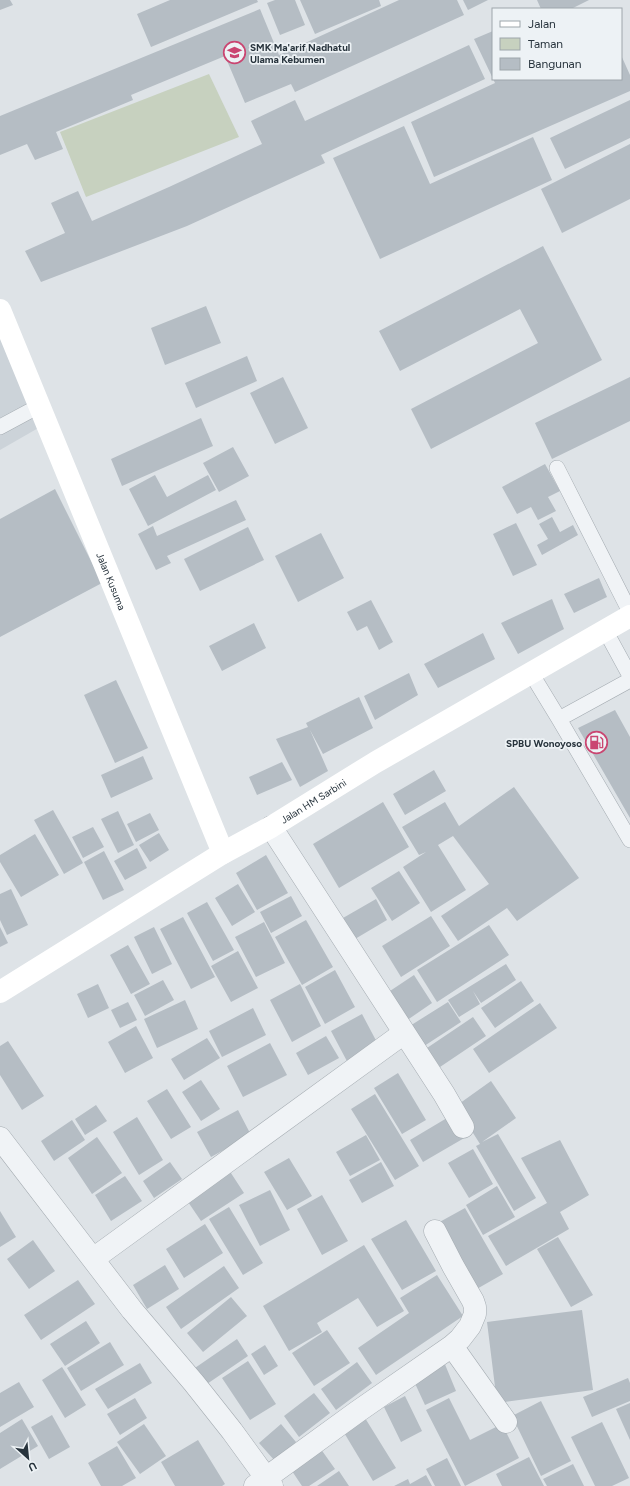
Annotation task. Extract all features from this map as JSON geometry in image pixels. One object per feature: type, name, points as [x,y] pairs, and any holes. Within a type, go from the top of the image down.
[{"type":"main road","name":"Jalan Kusuma","points":[[0,310],[223,853]]},
{"type":"main road","name":"Jalan HM Sarbini","points":[[0,992],[223,853],[271,827],[376,762],[630,616]]},
{"type":"street","points":[[271,827],[444,1094],[463,1127]]},
{"type":"street","points":[[93,1259],[404,1033]]},
{"type":"street","points":[[0,1138],[132,1310],[194,1383],[265,1483],[357,1412],[452,1346],[460,1339],[470,1326],[475,1314],[473,1301],[452,1266],[435,1231]]},
{"type":"street","points":[[452,1346],[506,1422]]},
{"type":"lane","points":[[0,427],[40,406]]},
{"type":"lane","points":[[557,468],[630,612]]},
{"type":"lane","points":[[605,630],[630,676]]},
{"type":"lane","points":[[531,673],[630,840]]},
{"type":"lane","points":[[559,719],[630,680]]},
{"type":"shaded area","points":[[0,310],[47,423],[0,450]]},
{"type":"green space","points":[[209,74],[239,137],[86,197],[60,132]]},
{"type":"building","points":[[0,0],[10,0],[13,5],[0,10]]},
{"type":"building","points":[[170,0],[257,0],[258,2],[151,47],[137,14]]},
{"type":"building","points":[[275,0],[295,0],[305,25],[280,35],[267,3]]},
{"type":"building","points":[[300,0],[379,0],[381,6],[315,34]]},
{"type":"building","points":[[399,0],[457,0],[464,15],[295,92],[291,84],[245,103],[225,56],[131,95],[133,100],[56,132],[63,149],[35,160],[27,144],[0,155],[0,116],[260,9],[279,55]]},
{"type":"building","points":[[463,0],[488,0],[468,10]]},
{"type":"building","points":[[537,0],[589,0],[573,8],[541,8]]},
{"type":"building","points":[[492,31],[492,77],[474,39]]},
{"type":"building","points":[[469,45],[485,79],[321,155],[325,163],[187,226],[41,282],[25,251],[65,233],[51,203],[78,191],[92,221],[262,144],[251,121],[295,100],[305,121]]},
{"type":"building","points":[[622,57],[630,75],[630,91],[434,177],[411,122],[495,83],[494,80],[622,80]]},
{"type":"building","points":[[630,100],[630,138],[565,169],[550,138]]},
{"type":"building","points":[[404,126],[430,184],[533,137],[552,180],[380,259],[333,158]]},
{"type":"building","points":[[630,144],[630,199],[562,233],[541,189]]},
{"type":"building","points":[[543,246],[602,360],[431,449],[411,409],[538,343],[520,309],[400,371],[379,331]]},
{"type":"building","points":[[206,306],[221,343],[165,365],[151,328]]},
{"type":"building","points":[[247,356],[257,381],[196,408],[185,383]]},
{"type":"building","points":[[283,377],[308,428],[275,444],[250,393]]},
{"type":"building","points":[[630,377],[630,421],[552,459],[535,423]]},
{"type":"building","points":[[201,418],[213,446],[122,486],[111,459]]},
{"type":"building","points":[[233,447],[249,476],[219,492],[203,463]]},
{"type":"building","points":[[545,464],[560,491],[548,497],[556,511],[538,520],[531,507],[517,514],[502,487]]},
{"type":"building","points":[[155,475],[167,497],[208,475],[216,490],[148,526],[129,489]]},
{"type":"building","points":[[55,489],[102,583],[0,637],[0,519]]},
{"type":"building","points":[[236,500],[246,520],[167,556],[171,563],[156,570],[138,534],[153,526],[157,536]]},
{"type":"building","points":[[552,517],[560,532],[573,525],[578,535],[542,555],[537,545],[548,539],[539,524]]},
{"type":"building","points":[[516,523],[537,565],[513,576],[493,534]]},
{"type":"building","points":[[248,527],[264,560],[200,591],[184,559]]},
{"type":"building","points":[[321,533],[344,578],[298,602],[275,556]]},
{"type":"building","points":[[599,578],[607,597],[574,613],[564,594]]},
{"type":"building","points":[[552,599],[564,629],[518,654],[501,623]]},
{"type":"building","points":[[371,600],[393,642],[379,650],[367,626],[357,631],[347,612]]},
{"type":"building","points":[[254,623],[266,648],[222,671],[209,646]]},
{"type":"building","points":[[483,633],[495,659],[438,688],[424,664]]},
{"type":"building","points":[[409,673],[418,695],[375,720],[364,696]]},
{"type":"building","points":[[116,680],[148,748],[115,763],[84,695]]},
{"type":"building","points":[[359,697],[373,728],[323,754],[310,730],[328,771],[300,787],[276,739],[308,727],[306,723]]},
{"type":"building","points":[[615,710],[630,737],[630,818],[578,728]]},
{"type":"building","points":[[143,756],[153,779],[111,798],[101,775]]},
{"type":"building","points":[[282,762],[292,780],[257,795],[249,777]]},
{"type":"building","points":[[434,770],[446,791],[405,815],[393,794]]},
{"type":"building","points":[[514,787],[579,878],[517,921],[507,908],[458,941],[441,916],[489,884],[453,836],[438,845],[466,890],[431,912],[403,867],[426,852],[419,855],[402,827],[445,802],[459,826]]},
{"type":"building","points":[[383,802],[409,847],[339,888],[313,844]]},
{"type":"building","points":[[53,810],[83,863],[64,874],[34,820]]},
{"type":"building","points":[[118,811],[134,845],[118,853],[101,819]]},
{"type":"building","points":[[150,813],[159,830],[136,842],[127,824]]},
{"type":"building","points":[[93,827],[104,847],[83,858],[72,837]]},
{"type":"building","points":[[159,833],[169,850],[150,862],[139,845]]},
{"type":"building","points":[[35,834],[59,875],[21,897],[0,862],[0,855]]},
{"type":"building","points":[[137,848],[147,868],[125,880],[114,861]]},
{"type":"building","points":[[104,851],[124,890],[103,900],[84,862]]},
{"type":"building","points":[[266,855],[288,893],[257,910],[236,873]]},
{"type":"building","points":[[399,871],[420,903],[392,921],[371,888]]},
{"type":"building","points":[[238,884],[255,912],[232,926],[215,898]]},
{"type":"building","points":[[11,889],[28,925],[7,935],[0,920],[0,894]]},
{"type":"building","points":[[291,896],[302,916],[271,933],[260,912]]},
{"type":"building","points":[[376,899],[387,920],[355,939],[343,918]]},
{"type":"building","points":[[207,902],[234,950],[213,961],[187,913]]},
{"type":"building","points":[[431,916],[450,946],[401,977],[382,946]]},
{"type":"building","points":[[183,917],[215,977],[191,989],[160,929]]},
{"type":"building","points":[[306,920],[333,967],[302,985],[275,937]]},
{"type":"building","points":[[264,922],[285,963],[256,977],[235,937]]},
{"type":"building","points":[[489,925],[509,955],[437,1002],[417,970]]},
{"type":"building","points":[[0,927],[8,943],[0,947]]},
{"type":"building","points":[[154,927],[172,964],[152,974],[134,937]]},
{"type":"building","points":[[128,945],[150,984],[131,994],[110,955]]},
{"type":"building","points":[[238,951],[258,988],[231,1002],[211,966]]},
{"type":"building","points":[[506,964],[516,980],[481,1003],[473,991],[480,1004],[459,1017],[448,1000]]},
{"type":"building","points":[[335,970],[355,1007],[325,1024],[305,987]]},
{"type":"building","points":[[414,975],[432,1003],[403,1023],[384,995]]},
{"type":"building","points":[[163,980],[174,1000],[145,1016],[134,995]]},
{"type":"building","points":[[521,981],[534,1001],[495,1028],[481,1008]]},
{"type":"building","points":[[98,984],[109,1008],[88,1018],[77,994]]},
{"type":"building","points":[[300,984],[321,1026],[292,1042],[270,1000]]},
{"type":"building","points":[[185,1000],[198,1029],[157,1048],[144,1019]]},
{"type":"building","points":[[128,1002],[137,1020],[120,1028],[111,1010]]},
{"type":"building","points":[[448,1002],[461,1022],[418,1050],[405,1029]]},
{"type":"building","points":[[540,1003],[557,1028],[489,1073],[473,1049]]},
{"type":"building","points":[[253,1008],[266,1035],[222,1057],[209,1031]]},
{"type":"building","points":[[362,1014],[380,1048],[349,1065],[331,1031]]},
{"type":"building","points":[[473,1017],[486,1036],[440,1067],[427,1048]]},
{"type":"building","points":[[136,1026],[153,1058],[125,1073],[108,1042]]},
{"type":"building","points":[[326,1036],[339,1058],[308,1075],[296,1053]]},
{"type":"building","points":[[207,1038],[220,1058],[184,1080],[171,1059]]},
{"type":"building","points":[[8,1041],[44,1096],[22,1110],[0,1075],[0,1046]]},
{"type":"building","points":[[270,1043],[287,1075],[243,1097],[227,1066]]},
{"type":"building","points":[[398,1073],[426,1120],[402,1134],[374,1088]]},
{"type":"building","points":[[201,1080],[220,1109],[201,1121],[182,1092]]},
{"type":"building","points":[[491,1081],[516,1118],[482,1142],[498,1134],[536,1198],[514,1211],[476,1146],[480,1144],[456,1106]]},
{"type":"building","points":[[167,1089],[191,1127],[171,1139],[147,1101]]},
{"type":"building","points":[[375,1094],[419,1166],[395,1180],[351,1109]]},
{"type":"building","points":[[96,1105],[107,1121],[85,1135],[75,1119]]},
{"type":"building","points":[[238,1110],[251,1135],[211,1157],[197,1132]]},
{"type":"building","points":[[452,1115],[466,1137],[423,1162],[410,1140]]},
{"type":"building","points":[[137,1117],[163,1160],[139,1175],[113,1132]]},
{"type":"building","points":[[72,1120],[85,1140],[54,1161],[41,1141]]},
{"type":"building","points":[[366,1135],[380,1160],[350,1176],[336,1152]]},
{"type":"building","points":[[97,1137],[122,1173],[92,1194],[68,1158]]},
{"type":"building","points":[[560,1140],[589,1195],[560,1212],[569,1229],[506,1266],[488,1236],[547,1203],[521,1158]]},
{"type":"building","points":[[473,1149],[493,1184],[469,1198],[448,1163]]},
{"type":"building","points":[[289,1158],[312,1196],[287,1210],[264,1172]]},
{"type":"building","points":[[170,1162],[182,1179],[154,1198],[143,1181]]},
{"type":"building","points":[[381,1162],[394,1186],[362,1203],[349,1180]]},
{"type":"building","points":[[227,1167],[244,1193],[201,1221],[184,1196]]},
{"type":"building","points":[[125,1176],[142,1201],[111,1221],[95,1195]]},
{"type":"building","points":[[497,1186],[515,1217],[483,1235],[466,1205]]},
{"type":"building","points":[[270,1190],[290,1230],[260,1246],[239,1205]]},
{"type":"building","points":[[322,1195],[348,1241],[322,1255],[297,1209]]},
{"type":"building","points":[[229,1207],[263,1263],[243,1275],[209,1219]]},
{"type":"building","points":[[465,1208],[503,1274],[475,1290],[436,1224]]},
{"type":"building","points":[[0,1211],[16,1237],[0,1247]]},
{"type":"building","points":[[406,1220],[436,1271],[402,1290],[371,1239]]},
{"type":"building","points":[[205,1224],[223,1253],[184,1278],[166,1249]]},
{"type":"building","points":[[558,1237],[593,1295],[571,1307],[537,1249]]},
{"type":"building","points":[[33,1240],[55,1271],[29,1289],[7,1259]]},
{"type":"building","points":[[364,1245],[404,1311],[377,1327],[358,1298],[317,1323],[322,1332],[289,1351],[263,1306]]},
{"type":"building","points":[[165,1265],[179,1289],[147,1309],[133,1285]]},
{"type":"building","points":[[224,1266],[239,1288],[181,1329],[166,1307]]},
{"type":"building","points":[[437,1275],[463,1316],[376,1375],[358,1348],[409,1313],[400,1298]]},
{"type":"building","points":[[78,1280],[95,1304],[41,1340],[24,1315]]},
{"type":"building","points":[[231,1297],[247,1316],[203,1352],[187,1333]]},
{"type":"building","points":[[582,1310],[593,1390],[497,1403],[487,1322]]},
{"type":"building","points":[[86,1321],[100,1343],[65,1366],[50,1344]]},
{"type":"building","points":[[327,1330],[350,1363],[314,1386],[292,1353]]},
{"type":"building","points":[[237,1339],[248,1356],[204,1386],[192,1370]]},
{"type":"building","points":[[110,1342],[124,1365],[81,1391],[67,1368]]},
{"type":"building","points":[[265,1345],[278,1366],[264,1375],[251,1354]]},
{"type":"building","points":[[248,1361],[276,1404],[250,1420],[222,1378]]},
{"type":"building","points":[[357,1362],[372,1383],[336,1410],[321,1389]]},
{"type":"building","points":[[444,1362],[456,1391],[425,1405],[412,1377]]},
{"type":"building","points":[[140,1363],[152,1383],[108,1409],[95,1389]]},
{"type":"building","points":[[62,1367],[86,1405],[65,1418],[42,1380]]},
{"type":"building","points":[[628,1378],[630,1383],[630,1401],[592,1417],[583,1397]]},
{"type":"building","points":[[19,1382],[34,1407],[0,1427],[0,1393]]},
{"type":"building","points":[[314,1393],[330,1413],[299,1437],[284,1416]]},
{"type":"building","points":[[405,1396],[422,1431],[401,1442],[384,1407]]},
{"type":"building","points":[[135,1398],[147,1418],[120,1435],[107,1414]]},
{"type":"building","points":[[449,1398],[470,1440],[502,1424],[519,1458],[465,1486],[426,1410]]},
{"type":"building","points":[[541,1401],[571,1461],[541,1476],[512,1416]]},
{"type":"building","points":[[630,1403],[630,1440],[616,1409]]},
{"type":"building","points":[[52,1415],[70,1447],[49,1459],[31,1427]]},
{"type":"building","points":[[365,1418],[396,1468],[373,1481],[343,1431]]},
{"type":"building","points":[[22,1419],[38,1446],[0,1469],[0,1433]]},
{"type":"building","points":[[602,1422],[629,1478],[612,1486],[595,1486],[571,1437]]},
{"type":"building","points":[[144,1424],[166,1456],[140,1474],[117,1442]]},
{"type":"building","points":[[281,1424],[296,1442],[275,1461],[259,1443]]},
{"type":"building","points":[[198,1440],[225,1484],[222,1486],[175,1486],[161,1462]]},
{"type":"building","points":[[318,1445],[335,1469],[309,1486],[302,1486],[288,1465]]},
{"type":"building","points":[[117,1446],[136,1478],[122,1486],[101,1486],[88,1463]]},
{"type":"building","points":[[529,1457],[544,1486],[502,1486],[496,1474]]},
{"type":"building","points":[[447,1458],[461,1486],[435,1486],[426,1469]]},
{"type":"building","points":[[573,1464],[584,1486],[547,1486],[543,1479]]},
{"type":"building","points":[[339,1471],[349,1486],[317,1486]]},
{"type":"building","points":[[426,1475],[432,1486],[394,1486],[408,1479],[410,1484]]},
{"type":"place","name":"SMK Ma'arif Nadhatul Ulama Kebumen","points":[[235,53]]},
{"type":"place","name":"SPBU Wonoyoso","points":[[597,743]]}]
